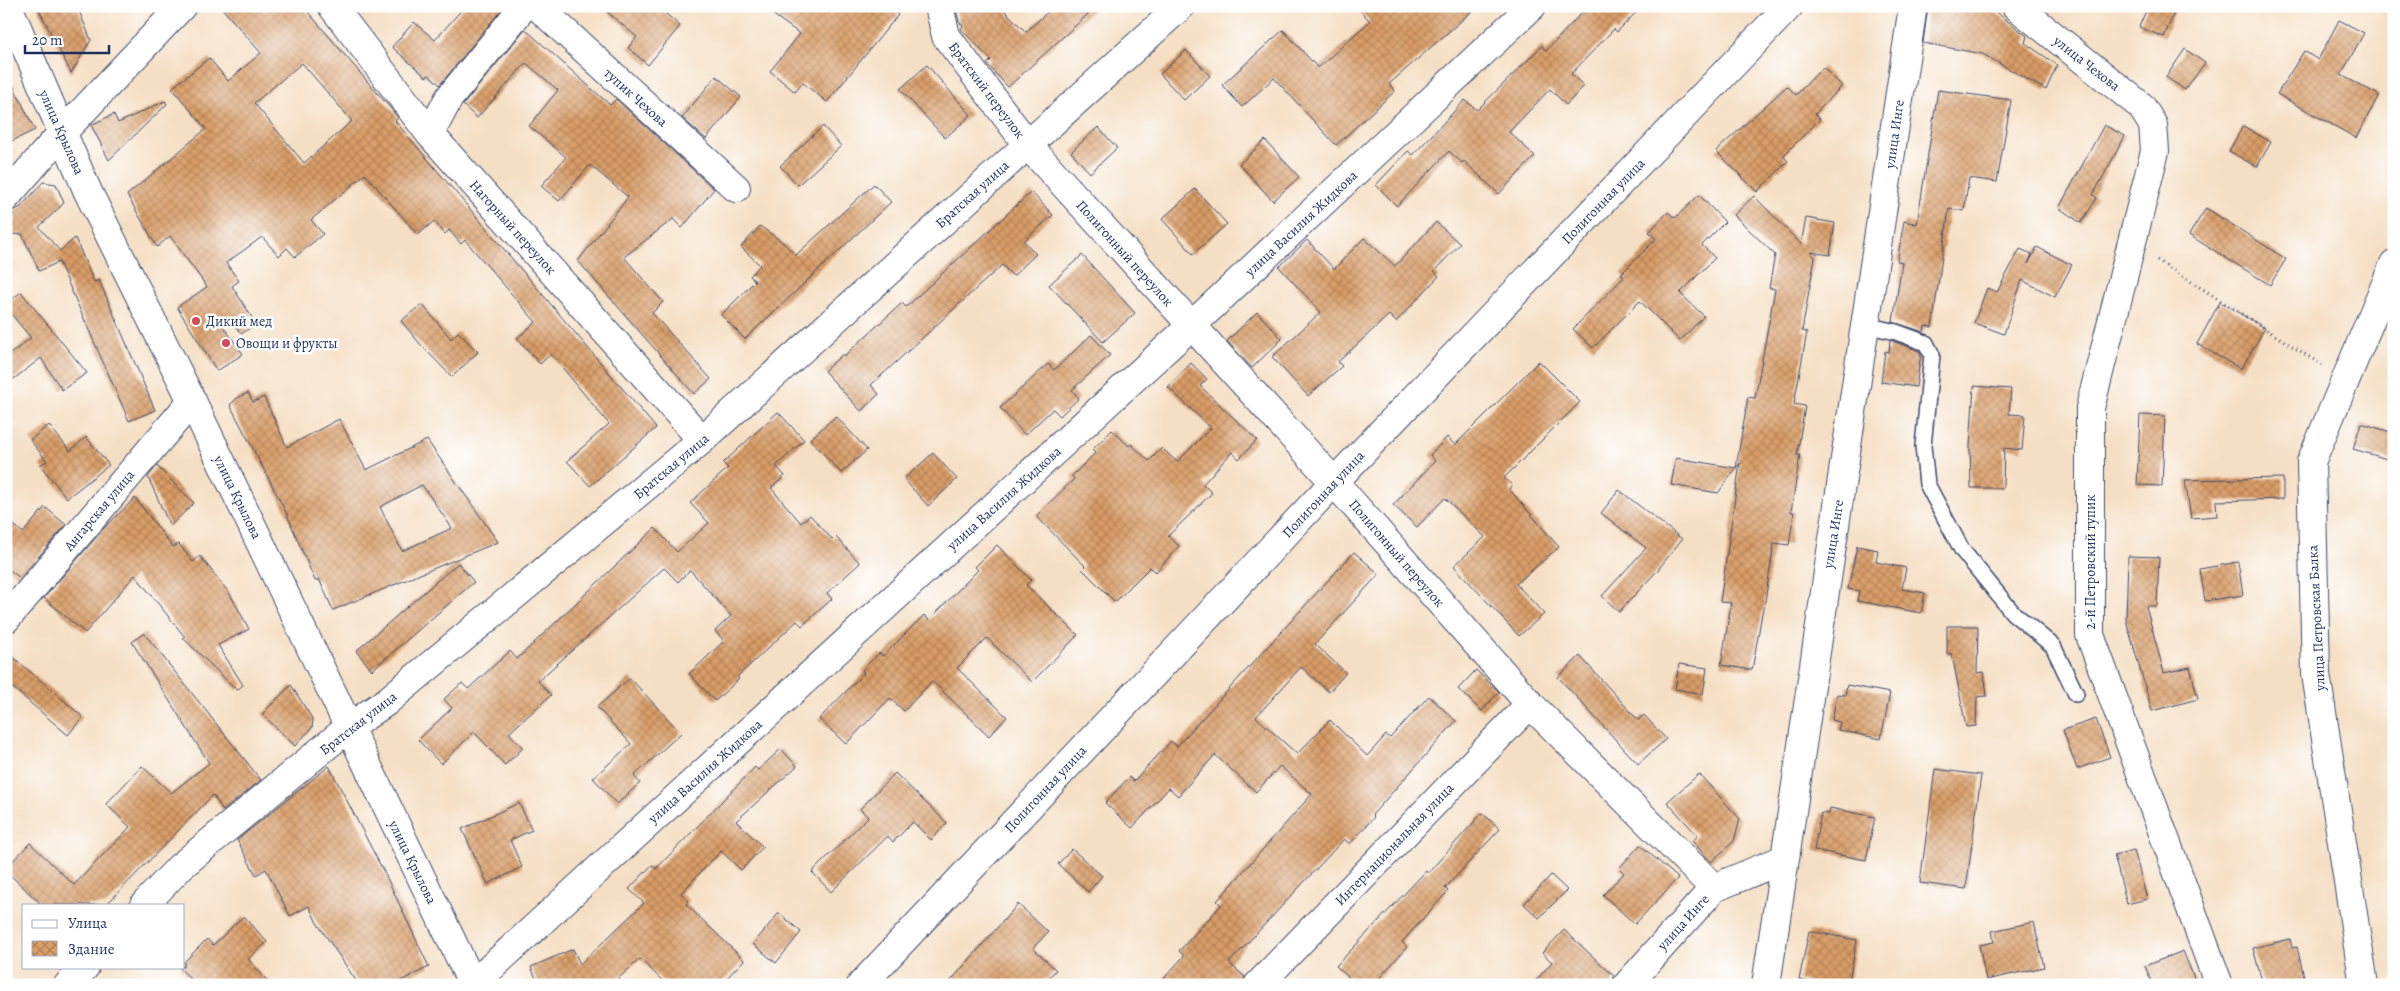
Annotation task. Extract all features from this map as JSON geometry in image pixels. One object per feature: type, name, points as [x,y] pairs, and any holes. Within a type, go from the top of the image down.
[{"type":"street","name":"улица Крылова","points":[[8,6],[88,192],[192,401],[472,985]]},
{"type":"street","points":[[6,197],[62,133],[182,6]]},
{"type":"street","name":"Нагорный переулок","points":[[332,6],[430,134],[702,440]]},
{"type":"street","points":[[430,134],[449,98],[524,6]]},
{"type":"street","name":"тупик Чехова","points":[[537,6],[736,188]]},
{"type":"street","name":"Братский переулок","points":[[940,6],[946,36],[1027,144]]},
{"type":"street","name":"Братская улица","points":[[145,904],[180,867],[348,728],[386,702],[702,440],[1181,6]]},
{"type":"street","name":"улица Василия Жидкова","points":[[472,985],[1191,326],[1532,6]]},
{"type":"street","name":"Полигонная улица","points":[[861,985],[1334,482],[1788,6]]},
{"type":"street","name":"улица Инге","points":[[1627,985],[1714,888],[1784,859],[1913,6]]},
{"type":"street","name":"улица Чехова","points":[[2016,6],[2142,106],[2153,125]]},
{"type":"street","name":"2-й Петровский тупик","points":[[2153,125],[2155,151],[2090,408],[2090,635],[2219,985]]},
{"type":"street","name":"Полигонный переулок","points":[[1027,144],[1334,482],[1530,704],[1714,888]]},
{"type":"street","name":"улица Петровская Балка","points":[[2364,985],[2316,674],[2311,462],[2394,264]]},
{"type":"street","name":"Ангарская улица","points":[[6,619],[192,401]]},
{"type":"street","name":"Интернациональная улица","points":[[1258,985],[1530,704]]},
{"type":"street","points":[[1766,985],[1784,859]]},
{"type":"street","points":[[68,985],[84,968]]},
{"type":"lane","points":[[1865,325],[1896,332],[1926,343],[1932,355],[1923,446],[1927,484],[1962,550],[2013,613],[2053,646],[2076,694]]},
{"type":"path","points":[[2186,278],[2304,354],[2346,378]]},
{"type":"building","points":[[37,6],[77,6],[91,40],[71,73]]},
{"type":"building","points":[[220,6],[303,6],[391,109],[398,118],[395,121],[656,428],[590,486],[567,461],[609,424],[551,354],[540,364],[517,338],[536,322],[465,240],[461,244],[449,230],[445,234],[434,221],[418,235],[365,174],[311,220],[323,234],[295,257],[287,248],[279,256],[262,237],[226,263],[239,281],[232,286],[256,324],[241,334],[229,318],[221,323],[243,354],[217,371],[177,307],[207,287],[170,236],[157,247],[127,195],[206,129],[172,88],[209,58],[228,81],[261,53]],"holes":[[[302,63],[352,121],[304,163],[254,103]]]},
{"type":"building","points":[[465,6],[499,6],[502,9],[440,85],[429,75],[426,77],[392,47],[414,22],[435,40]]},
{"type":"building","points":[[600,6],[657,6],[680,26],[648,65],[628,48],[637,37]]},
{"type":"building","points":[[761,6],[887,6],[898,15],[827,102],[803,83],[795,92],[770,71],[800,34]]},
{"type":"building","points":[[955,6],[1000,6],[1026,32],[1054,6],[1097,6],[1008,87],[987,64],[991,60],[961,29],[963,26],[959,22]]},
{"type":"building","points":[[1356,6],[1478,6],[1389,84],[1395,91],[1336,145],[1274,78],[1242,107],[1222,85],[1283,30],[1318,68],[1370,21]]},
{"type":"building","points":[[1588,6],[1642,6],[1617,32],[1614,29],[1571,74],[1584,86],[1566,105],[1550,89],[1509,132],[1535,156],[1499,194],[1464,161],[1462,163],[1449,151],[1397,206],[1376,185],[1408,151],[1413,155],[1465,100],[1477,110],[1542,46],[1546,51]]},
{"type":"building","points":[[1928,6],[1988,6],[2027,36],[2025,43],[2057,65],[2046,90],[1983,54],[1923,43]]},
{"type":"building","points":[[2148,6],[2177,6],[2164,37],[2139,27]]},
{"type":"building","points":[[2339,20],[2364,33],[2341,75],[2379,95],[2356,138],[2277,94],[2304,51],[2318,60]]},
{"type":"building","points":[[525,29],[610,105],[616,99],[714,189],[682,228],[673,219],[624,257],[663,302],[652,313],[711,379],[694,394],[578,261],[628,197],[590,165],[559,201],[541,186],[566,157],[529,126],[558,90],[526,63],[477,118],[463,105]]},
{"type":"building","points":[[2185,49],[2205,63],[2185,90],[2166,77]]},
{"type":"building","points":[[1186,50],[1210,76],[1184,100],[1160,74]]},
{"type":"building","points":[[927,65],[971,115],[945,138],[900,89]]},
{"type":"building","points":[[1823,67],[1842,86],[1815,114],[1820,119],[1783,156],[1788,161],[1757,192],[1716,151],[1787,86],[1796,95]]},
{"type":"building","points":[[6,71],[35,130],[6,144]]},
{"type":"building","points":[[716,76],[741,97],[706,139],[682,118]]},
{"type":"building","points":[[1938,90],[2011,100],[1997,182],[1969,178],[1964,211],[1949,209],[1932,327],[1925,326],[1924,332],[1893,322],[1902,262],[1897,261],[1904,221],[1917,224]]},
{"type":"building","points":[[165,101],[167,104],[109,160],[91,125],[114,114],[118,123]]},
{"type":"building","points":[[2104,125],[2125,136],[2093,195],[2097,198],[2081,223],[2059,208]]},
{"type":"building","points":[[823,126],[841,146],[798,185],[780,166]]},
{"type":"building","points":[[2243,126],[2271,142],[2257,167],[2229,151]]},
{"type":"building","points":[[1098,127],[1117,148],[1090,173],[1071,152]]},
{"type":"building","points":[[1265,140],[1299,177],[1273,201],[1239,164]]},
{"type":"building","points":[[43,182],[56,184],[64,203],[39,227],[60,251],[75,238],[94,282],[99,280],[155,410],[129,421],[59,262],[39,271],[22,234],[6,235],[6,223],[13,215],[12,211],[21,207]]},
{"type":"building","points":[[874,184],[891,202],[745,339],[721,315],[755,281],[750,276],[760,265],[741,247],[760,226],[796,255]]},
{"type":"building","points":[[1195,189],[1227,224],[1193,254],[1162,219]]},
{"type":"building","points":[[1031,192],[1053,215],[1024,241],[1036,254],[1013,276],[1002,265],[871,385],[879,394],[861,411],[824,371],[843,354],[844,356],[902,303],[906,307]]},
{"type":"building","points":[[1699,195],[1725,222],[1702,245],[1715,258],[1680,293],[1704,316],[1680,341],[1640,301],[1593,348],[1573,329],[1624,277],[1621,274],[1656,239],[1649,232],[1668,212],[1675,218]]},
{"type":"building","points":[[1754,196],[1801,244],[1806,218],[1835,223],[1830,255],[1810,252],[1815,257],[1802,331],[1807,332],[1794,404],[1805,406],[1797,455],[1800,455],[1791,512],[1794,512],[1789,545],[1774,543],[1752,670],[1721,665],[1731,603],[1720,602],[1740,463],[1718,493],[1671,485],[1676,458],[1736,468],[1748,397],[1755,398],[1775,289],[1769,288],[1775,255],[1734,215]]},
{"type":"building","points":[[2206,208],[2286,259],[2270,285],[2189,235]]},
{"type":"building","points":[[1436,222],[1460,244],[1434,271],[1439,276],[1396,322],[1389,315],[1338,362],[1342,366],[1308,396],[1272,357],[1321,312],[1279,267],[1307,240],[1334,269],[1364,238],[1395,266]]},
{"type":"building","points":[[2037,247],[2072,265],[2055,297],[2022,280],[2004,334],[1974,323],[1987,288],[1997,292],[2020,249],[2032,254],[2028,264]]},
{"type":"building","points":[[1082,255],[1135,313],[1103,342],[1049,285]]},
{"type":"building","points":[[21,292],[87,373],[62,390],[41,358],[6,385],[6,357],[31,338],[6,308],[6,304]]},
{"type":"building","points":[[2220,302],[2265,328],[2241,369],[2197,344]]},
{"type":"building","points":[[422,304],[451,339],[458,332],[478,352],[452,377],[401,321]]},
{"type":"building","points":[[1257,312],[1282,339],[1252,368],[1227,341]]},
{"type":"building","points":[[1091,335],[1110,355],[1072,390],[1079,398],[1060,416],[1053,409],[1025,435],[1000,408],[1048,364],[1054,370]]},
{"type":"building","points":[[1890,340],[1919,351],[1921,354],[1916,387],[1881,382],[1885,351],[1889,352]]},
{"type":"building","points":[[1539,361],[1580,402],[1504,478],[1512,485],[1509,489],[1559,547],[1516,584],[1544,614],[1519,636],[1454,566],[1485,537],[1445,498],[1417,527],[1393,505],[1435,461],[1430,455],[1447,437],[1455,445]]},
{"type":"building","points":[[1191,363],[1207,379],[1200,386],[1257,440],[1239,459],[1232,452],[1203,484],[1212,493],[1168,536],[1179,546],[1156,572],[1150,567],[1115,602],[1082,569],[1085,566],[1036,516],[1074,479],[1072,476],[1095,453],[1092,450],[1112,430],[1149,461],[1162,448],[1177,462],[1211,428],[1168,387]]},
{"type":"building","points":[[1974,386],[2011,389],[2009,414],[2025,415],[2022,450],[2004,448],[2003,488],[1971,488],[1970,446]]},
{"type":"building","points":[[248,393],[253,402],[264,397],[287,447],[339,419],[366,470],[427,440],[498,542],[333,610],[319,579],[315,581],[285,510],[230,405],[237,398]],"holes":[[[422,485],[452,528],[402,551],[380,507]]]},
{"type":"building","points":[[778,412],[804,440],[776,466],[785,476],[771,488],[801,523],[810,515],[832,539],[835,536],[860,563],[827,593],[832,599],[802,626],[797,621],[737,677],[739,679],[715,701],[689,674],[724,641],[715,631],[731,616],[690,570],[678,582],[664,568],[538,681],[551,695],[509,733],[523,748],[505,765],[474,732],[441,764],[418,740],[452,708],[444,699],[462,683],[468,689],[510,651],[517,659],[655,528],[677,552],[709,523],[690,503],[728,468],[723,463]]},
{"type":"building","points":[[2140,415],[2165,416],[2162,486],[2137,485]]},
{"type":"building","points":[[836,416],[867,450],[841,473],[810,439]]},
{"type":"building","points":[[2361,423],[2394,433],[2394,461],[2353,449]]},
{"type":"building","points":[[49,425],[70,451],[86,437],[109,465],[67,498],[40,465],[47,461],[30,440]]},
{"type":"building","points":[[933,453],[957,479],[928,506],[904,479]]},
{"type":"building","points":[[157,466],[194,503],[170,526],[148,477]]},
{"type":"building","points":[[2283,478],[2283,499],[2216,501],[2217,516],[2191,518],[2185,480]]},
{"type":"building","points":[[1619,490],[1682,539],[1657,571],[1619,612],[1602,596],[1646,548],[1601,513]]},
{"type":"building","points":[[135,498],[173,547],[179,544],[193,562],[200,556],[230,594],[249,629],[218,645],[243,685],[237,690],[183,638],[185,637],[135,575],[85,633],[44,598],[105,527]]},
{"type":"building","points":[[45,507],[66,525],[20,578],[6,567],[6,518],[23,533]]},
{"type":"building","points":[[997,545],[1031,580],[1026,585],[1078,635],[1032,682],[987,638],[957,668],[1007,717],[989,736],[932,681],[904,711],[890,698],[846,744],[819,719],[864,673],[862,670],[879,653],[883,656],[924,615],[929,620],[978,570],[975,567]]},
{"type":"building","points":[[1857,546],[1878,550],[1876,562],[1906,568],[1902,589],[1925,593],[1921,613],[1857,601],[1859,591],[1848,589]]},
{"type":"building","points":[[1354,552],[1379,574],[1315,644],[1346,673],[1329,692],[1301,667],[1256,717],[1297,754],[1330,720],[1367,756],[1386,735],[1390,738],[1429,696],[1456,721],[1372,815],[1374,817],[1350,844],[1344,839],[1229,963],[1245,977],[1243,985],[1158,985],[1184,956],[1179,951],[1221,905],[1217,901],[1312,794],[1280,766],[1256,792],[1215,755],[1178,796],[1169,788],[1132,828],[1105,803],[1129,777],[1134,781],[1171,741],[1177,746]]},
{"type":"building","points":[[2128,556],[2159,557],[2157,606],[2146,606],[2164,673],[2190,667],[2198,699],[2152,711],[2126,620]]},
{"type":"building","points":[[2238,562],[2243,595],[2205,601],[2200,569]]},
{"type":"building","points":[[458,563],[474,582],[372,670],[356,651]]},
{"type":"building","points":[[1947,626],[1978,626],[1977,673],[1984,672],[1987,696],[1977,697],[1976,726],[1966,727],[1952,654],[1947,654]]},
{"type":"building","points":[[144,633],[261,780],[223,811],[213,795],[107,904],[41,904],[6,871],[6,868],[30,843],[74,885],[130,827],[106,804],[142,766],[171,793],[209,763],[132,642]]},
{"type":"building","points":[[6,651],[83,717],[68,735],[6,682]]},
{"type":"building","points":[[1580,656],[1638,720],[1644,715],[1666,739],[1638,764],[1558,677]]},
{"type":"building","points":[[1679,664],[1707,668],[1703,694],[1675,689]]},
{"type":"building","points":[[1476,670],[1499,692],[1482,711],[1458,689]]},
{"type":"building","points":[[630,678],[681,733],[634,776],[640,783],[617,804],[593,778],[631,744],[597,707]]},
{"type":"building","points":[[291,685],[313,720],[312,728],[295,746],[262,714]]},
{"type":"building","points":[[1847,685],[1890,693],[1881,739],[1838,730],[1840,722],[1832,720],[1837,694],[1845,695]]},
{"type":"building","points":[[2096,719],[2110,757],[2077,769],[2063,730]]},
{"type":"building","points":[[781,749],[797,766],[736,821],[763,847],[741,870],[721,851],[681,893],[689,901],[686,904],[744,960],[720,985],[667,985],[640,959],[611,985],[539,985],[531,967],[573,949],[580,964],[644,903],[629,889],[652,865],[656,869],[755,767],[758,770]]},
{"type":"building","points":[[329,766],[387,878],[429,967],[392,985],[359,985],[317,923],[309,906],[290,916],[266,869],[256,875],[237,840]]},
{"type":"building","points":[[1935,769],[1981,775],[1966,889],[1920,883]]},
{"type":"building","points":[[895,773],[947,823],[931,840],[913,822],[893,842],[888,836],[831,892],[812,872],[868,817],[860,809]]},
{"type":"building","points":[[1699,774],[1740,819],[1734,841],[1711,862],[1692,841],[1698,836],[1667,802]]},
{"type":"building","points":[[519,803],[532,830],[510,840],[522,867],[488,884],[462,829]]},
{"type":"building","points":[[1830,808],[1875,817],[1866,860],[1814,850],[1821,813],[1829,814]]},
{"type":"building","points":[[1482,813],[1500,829],[1445,888],[1448,891],[1402,942],[1407,947],[1373,985],[1357,985],[1336,966],[1426,871],[1428,873]]},
{"type":"building","points":[[1640,845],[1678,878],[1635,924],[1603,895],[1624,873],[1619,868]]},
{"type":"building","points":[[1072,849],[1102,876],[1088,892],[1058,864]]},
{"type":"building","points":[[2134,850],[2147,899],[2127,904],[2114,855]]},
{"type":"building","points":[[1551,875],[1567,890],[1539,918],[1524,904]]},
{"type":"building","points":[[1018,904],[1048,932],[1033,948],[1056,970],[1042,985],[947,985]]},
{"type":"building","points":[[779,913],[801,932],[776,963],[753,944]]},
{"type":"building","points":[[244,916],[267,942],[248,959],[271,985],[196,985],[180,968],[185,968],[185,961],[207,939],[213,945]]},
{"type":"building","points":[[2034,922],[2044,967],[1986,980],[1979,945],[1994,942],[1992,931]]},
{"type":"building","points":[[1564,930],[1614,976],[1612,985],[1532,985],[1552,962],[1542,953]]},
{"type":"building","points":[[1809,931],[1857,940],[1848,985],[1825,985],[1799,980]]},
{"type":"building","points":[[2290,939],[2292,948],[2297,947],[2306,985],[2263,985],[2253,948]]},
{"type":"building","points":[[2183,951],[2197,985],[2153,985],[2145,966]]},
{"type":"place","name":"Дикий мед","points":[[196,321]]},
{"type":"place","name":"Овощи и фрукты","points":[[226,343]]}]
